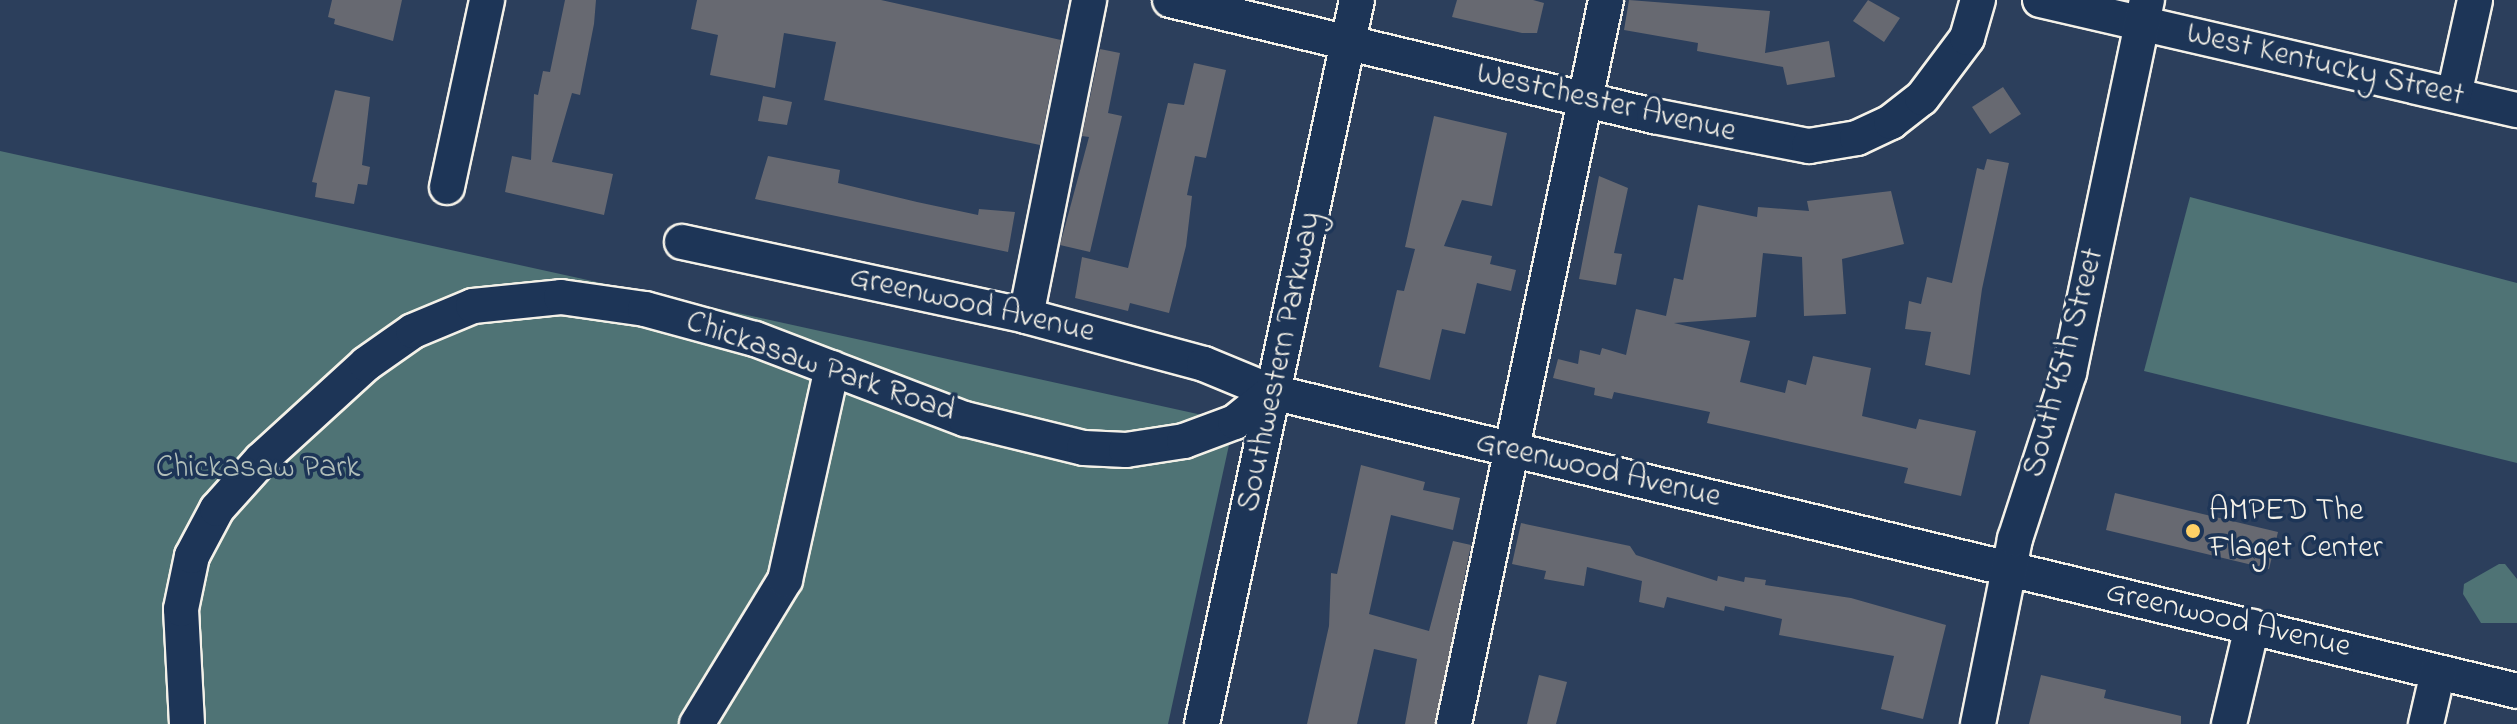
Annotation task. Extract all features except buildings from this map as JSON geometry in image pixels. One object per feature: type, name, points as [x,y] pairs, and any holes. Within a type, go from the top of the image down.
[{"type":"street","points":[[447,187],[487,0]]},
{"type":"street","points":[[1026,316],[1089,0]]},
{"type":"street","name":"Westchester Avenue","points":[[1170,0],[1784,145],[1833,144],[1891,122],[1922,98],[1967,38],[1978,0]]},
{"type":"street","name":"Southwestern Parkway","points":[[1202,724],[1272,392],[1289,334],[1357,0]]},
{"type":"street","points":[[1454,724],[1514,450],[1606,0]]},
{"type":"street","name":"West Kentucky Street","points":[[2040,0],[2145,12],[2517,110]]},
{"type":"street","points":[[2454,95],[2475,0]]},
{"type":"street","name":"South 45th Street","points":[[1978,724],[2009,569],[2069,373],[2145,12]]},
{"type":"street","name":"Greenwood Avenue","points":[[682,242],[1026,316],[1204,364],[1272,392],[2517,691]]},
{"type":"street","name":"Chickasaw Park Road","points":[[187,724],[181,609],[203,532],[261,460],[366,364],[413,331],[473,306],[561,297],[687,319],[832,368],[965,419],[1046,442],[1117,451],[1208,434],[1235,422],[1272,392]]},
{"type":"street","points":[[697,724],[785,580],[832,368]]},
{"type":"street","points":[[2229,724],[2252,627]]},
{"type":"street","points":[[2426,724],[2438,672]]},
{"type":"green space","name":"Chickasaw Park","points":[[0,151],[1234,422],[1168,724],[0,724]]},
{"type":"green space","points":[[2190,197],[2517,283],[2517,463],[2144,371]]},
{"type":"green space","points":[[2499,564],[2505,564],[2517,579],[2517,623],[2481,623],[2463,594],[2464,584]]},
{"type":"place","name":"AMPED The Flaget Center","points":[[2193,531]]}]
